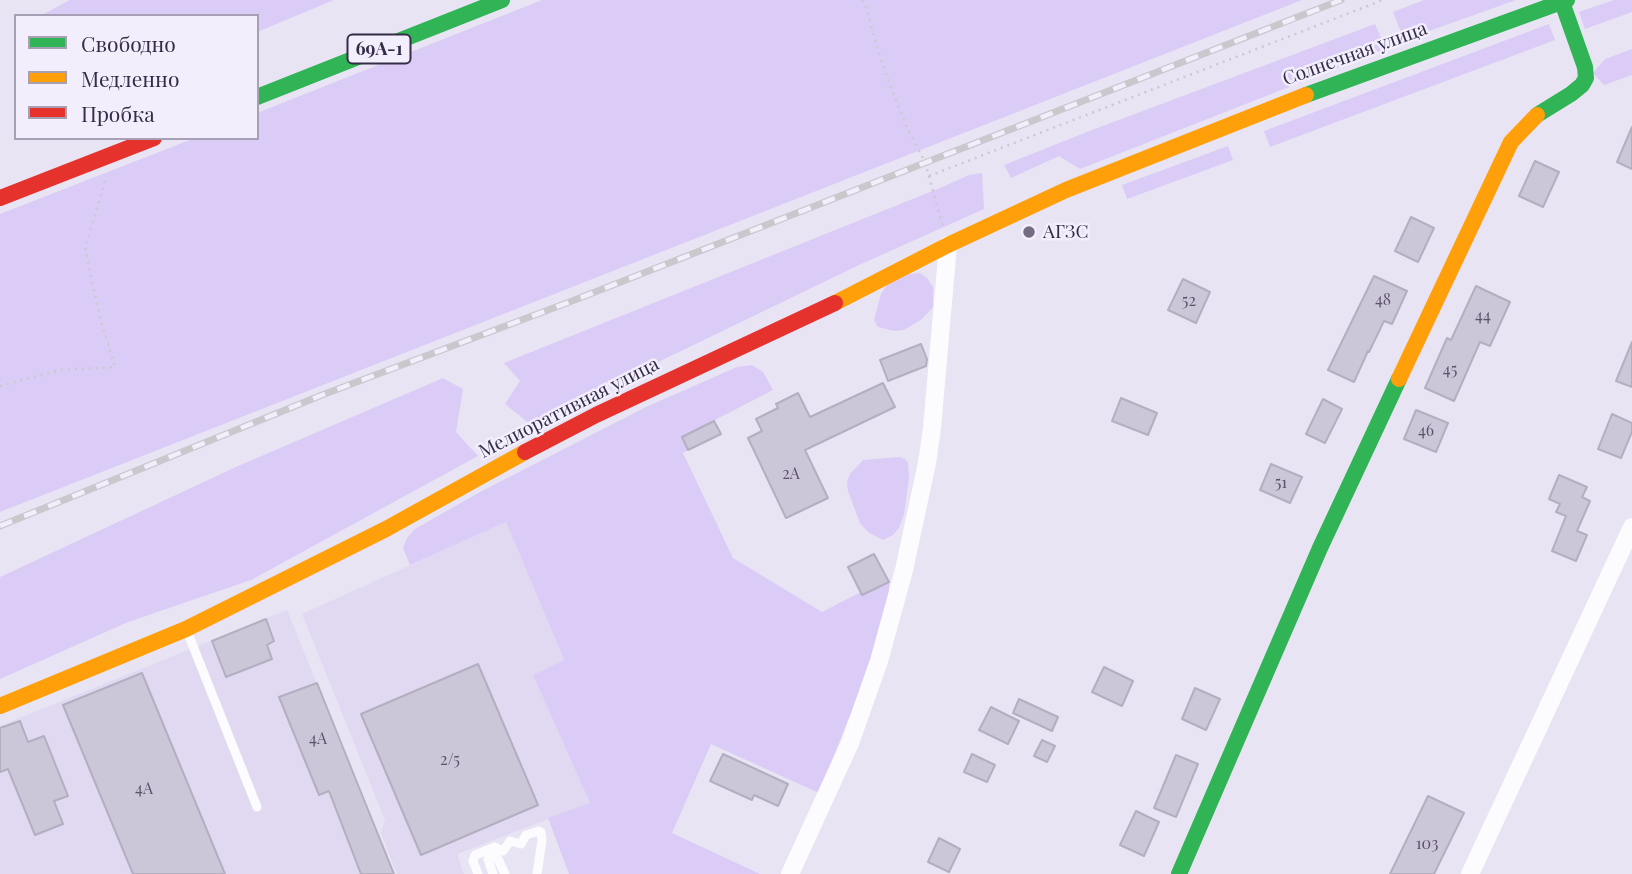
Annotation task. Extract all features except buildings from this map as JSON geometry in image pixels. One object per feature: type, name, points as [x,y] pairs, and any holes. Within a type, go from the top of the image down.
[{"type":"street","name":"69А-1","points":[[259,96],[502,0]]},
{"type":"street","name":"Солнечная улица","points":[[1159,152],[1385,65],[1564,1]]},
{"type":"street","points":[[1179,874],[1320,548],[1511,142],[1536,116],[1582,85],[1586,78],[1586,66],[1564,1]]},
{"type":"street","points":[[0,198],[148,140]]},
{"type":"street","name":"Мелиоративная улица","points":[[0,706],[186,629],[386,529],[596,415],[814,313],[948,245],[1066,190],[1159,152]]},
{"type":"street","points":[[790,874],[850,743],[879,661],[904,570],[932,428],[948,245]]},
{"type":"street","points":[[1470,874],[1632,527]]},
{"type":"lane","points":[[186,629],[257,807]]},
{"type":"lane","points":[[478,874],[473,861],[475,855],[495,847],[503,851],[510,841],[521,844],[526,835],[539,831],[542,840],[537,874]]},
{"type":"lane","points":[[494,874],[488,859],[492,854],[498,859],[505,874]]},
{"type":"path","points":[[862,0],[895,98],[925,162],[948,245]]},
{"type":"path","points":[[929,176],[1383,0]]},
{"type":"path","points":[[0,386],[60,370],[115,367],[100,318],[85,248],[105,181]]},
{"type":"shaded area","points":[[70,0],[334,0],[259,31],[259,14],[44,14]]},
{"type":"shaded area","points":[[542,0],[1302,0],[0,512],[0,214],[190,140],[259,140],[259,112]]},
{"type":"shaded area","points":[[1424,0],[1516,0],[1404,40],[1393,12]]},
{"type":"shaded area","points":[[1614,0],[1632,0],[1632,12],[1585,29],[1579,12]]},
{"type":"shaded area","points":[[1375,24],[1386,49],[1080,169],[1059,156],[1011,178],[1004,165],[1092,130]]},
{"type":"shaded area","points":[[1549,24],[1555,40],[1270,147],[1264,131]]},
{"type":"shaded area","points":[[1632,49],[1632,75],[1604,85],[1593,73],[1605,59]]},
{"type":"shaded area","points":[[1228,146],[1233,160],[1127,199],[1122,185]]},
{"type":"shaded area","points":[[982,173],[984,209],[859,265],[530,424],[505,404],[520,381],[504,363],[969,175]]},
{"type":"shaded area","points":[[920,273],[933,287],[933,307],[922,319],[904,330],[894,331],[878,327],[874,320],[881,294],[887,285],[909,274]]},
{"type":"shaded area","points":[[752,365],[763,372],[773,390],[682,437],[688,450],[683,453],[733,558],[822,612],[861,592],[863,595],[889,582],[889,600],[859,703],[848,720],[819,793],[711,744],[672,833],[760,874],[569,874],[548,818],[590,803],[533,675],[564,660],[506,522],[410,565],[403,548],[415,529],[480,492],[646,407],[737,367]]},
{"type":"shaded area","points":[[443,378],[463,389],[456,432],[478,456],[251,580],[128,622],[0,679],[0,577],[236,467]]},
{"type":"shaded area","points":[[899,457],[908,463],[909,478],[904,514],[899,528],[883,540],[868,532],[860,523],[847,482],[850,474],[863,460]]},
{"type":"shaded area","points":[[506,522],[564,661],[533,675],[590,803],[457,854],[464,874],[397,874],[381,833],[385,820],[302,614]]},
{"type":"shaded area","points":[[287,610],[394,874],[0,874],[0,726]]},
{"type":"railway","points":[[0,526],[322,395],[572,301],[1341,0]]},
{"type":"traffic: fast","points":[[259,96],[502,0]]},
{"type":"traffic: fast","points":[[1306,95],[1567,0]]},
{"type":"traffic: fast","points":[[1537,115],[1571,94],[1586,78],[1585,67],[1562,2]]},
{"type":"traffic: fast","points":[[1179,874],[1320,548],[1399,379]]},
{"type":"traffic: slow","points":[[835,303],[948,245],[1066,190],[1306,95]]},
{"type":"traffic: slow","points":[[1399,379],[1511,142],[1537,115]]},
{"type":"traffic: slow","points":[[0,706],[186,629],[386,529],[525,452]]},
{"type":"traffic: jam","points":[[0,198],[149,140]]},
{"type":"traffic: jam","points":[[525,452],[596,415],[835,303]]},
{"type":"place","name":"АГЗС","points":[[1029,232]]}]
